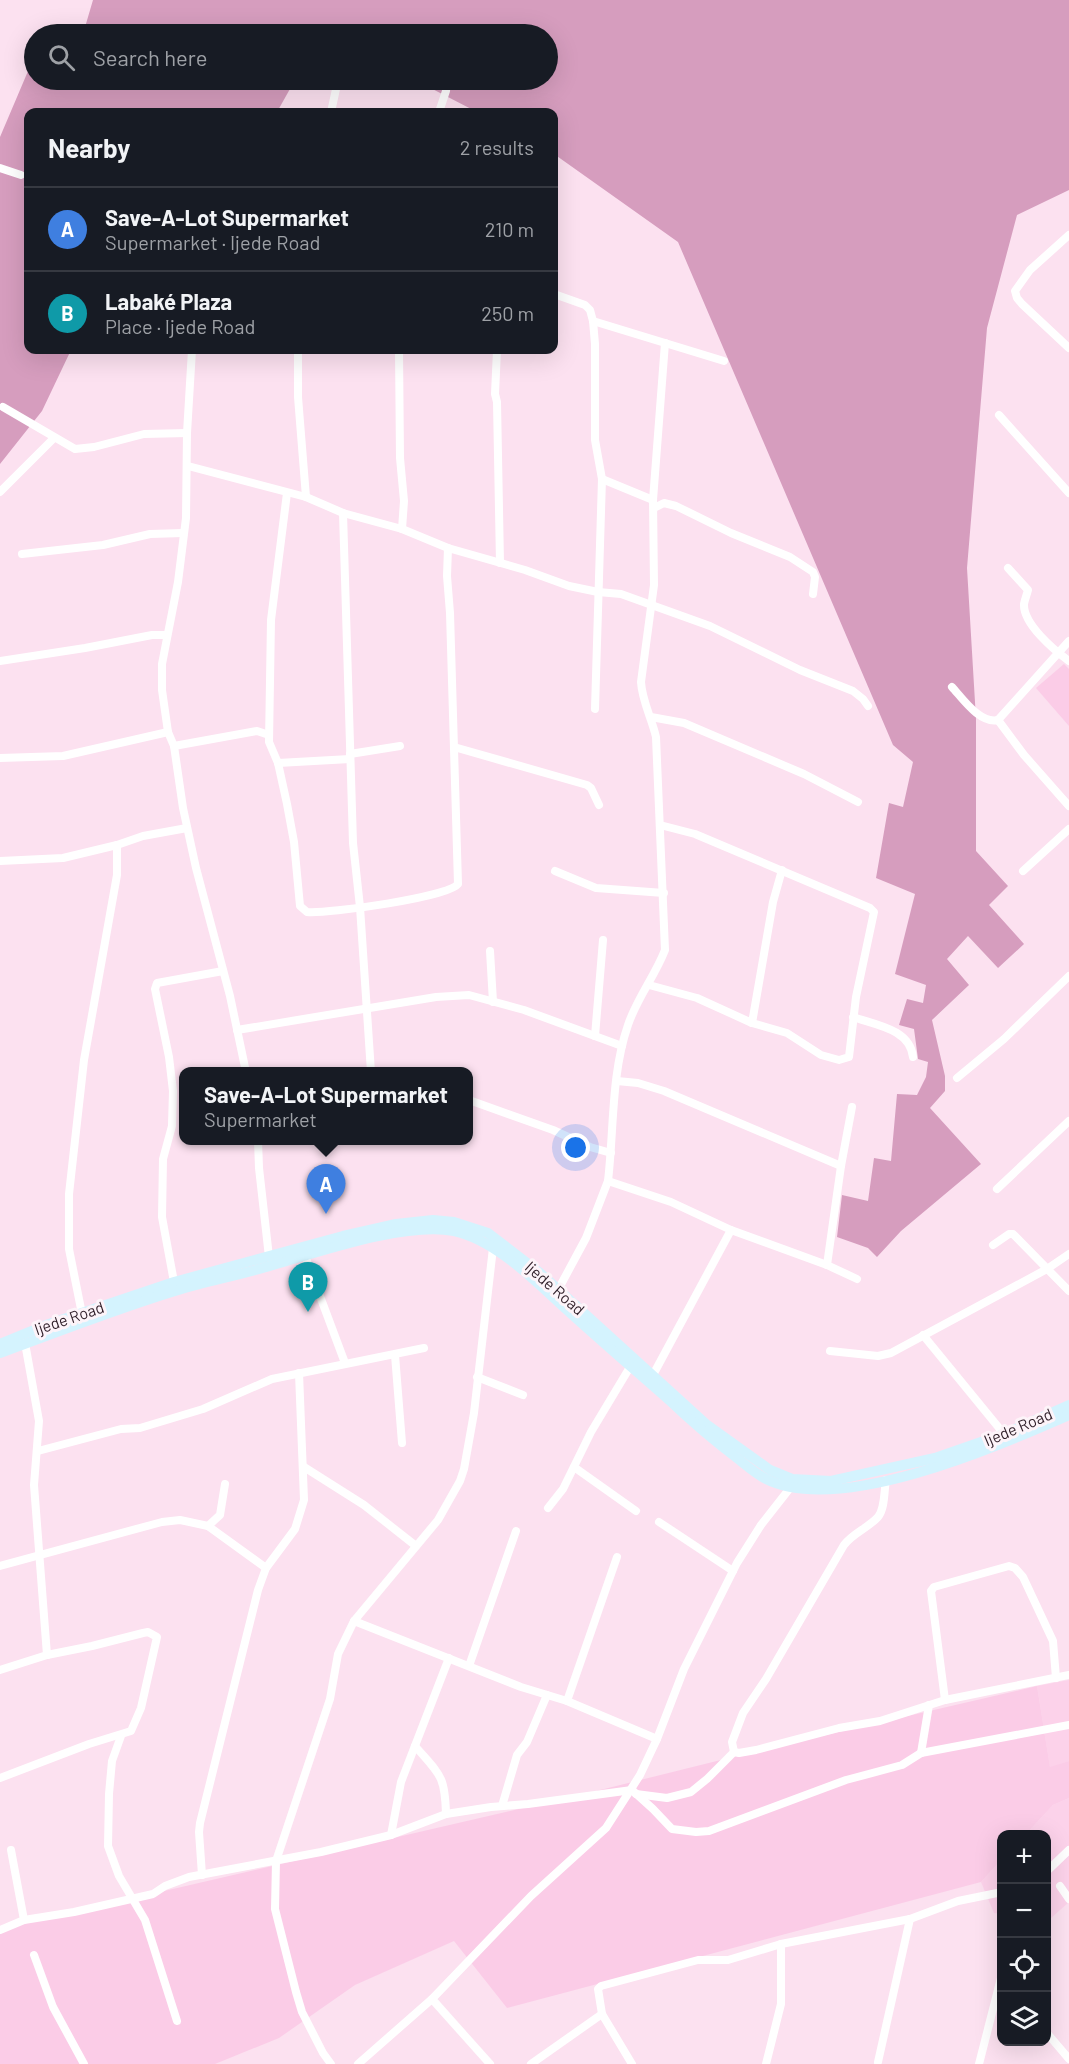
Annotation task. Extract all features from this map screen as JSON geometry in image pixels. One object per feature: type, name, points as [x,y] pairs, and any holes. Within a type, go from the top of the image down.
[{"type":"main road","name":"Ijede Road","points":[[0,1344],[174,1282],[343,1236],[396,1224],[433,1220],[454,1222],[488,1233],[558,1290],[706,1424],[770,1470],[792,1479],[831,1481],[886,1471],[935,1458],[1004,1434],[1069,1405]]},
{"type":"main road","name":"Ijede Road","points":[[0,1353],[175,1291],[396,1233],[433,1229],[470,1236],[493,1248],[536,1281],[702,1432],[766,1479],[790,1488],[831,1491],[936,1468],[1006,1443],[1069,1415]]},
{"type":"street","points":[[332,108],[336,90]]},
{"type":"street","points":[[440,108],[446,91]]},
{"type":"street","points":[[0,168],[21,175]]},
{"type":"street","points":[[1069,235],[1030,270],[1016,291],[1017,298],[1022,304],[1069,348]]},
{"type":"street","points":[[558,295],[585,305],[590,310],[596,344],[595,440],[602,479],[595,709]]},
{"type":"street","points":[[593,321],[724,361]]},
{"type":"street","points":[[558,1290],[586,1238],[609,1181],[622,1046],[628,1023],[665,950],[656,737],[643,697],[641,682],[655,567],[653,504],[665,343]]},
{"type":"street","points":[[192,354],[186,518],[178,582],[166,635],[161,676],[168,732],[174,746],[187,828],[245,1067]]},
{"type":"street","points":[[298,354],[298,397],[306,497]]},
{"type":"street","points":[[399,354],[400,458],[404,501],[402,530]]},
{"type":"street","points":[[497,354],[495,394],[500,563]]},
{"type":"street","points":[[3,407],[75,449],[144,434],[188,433]]},
{"type":"street","points":[[999,415],[1069,494]]},
{"type":"street","points":[[0,492],[54,438]]},
{"type":"street","points":[[188,466],[306,497],[344,513],[569,586],[621,594],[710,626],[800,670],[853,691],[868,706]]},
{"type":"street","points":[[602,479],[653,504],[664,503],[676,506],[790,557],[813,572],[815,577],[813,594]]},
{"type":"street","points":[[287,493],[270,620],[269,742],[278,763],[294,842],[300,906],[304,910],[312,912],[406,900],[457,886],[448,548]]},
{"type":"street","points":[[344,513],[353,843],[360,907],[371,1067]]},
{"type":"street","points":[[22,554],[103,545],[150,534],[183,533]]},
{"type":"street","points":[[1008,568],[1028,590],[1024,606],[1028,621],[1069,661]]},
{"type":"street","points":[[0,661],[152,635],[166,635]]},
{"type":"street","points":[[952,687],[982,717],[998,720],[1069,641]]},
{"type":"street","points":[[651,717],[684,723],[804,774],[858,802]]},
{"type":"street","points":[[998,720],[1031,763],[1069,806]]},
{"type":"street","points":[[174,746],[257,731],[269,735]]},
{"type":"street","points":[[0,758],[63,756],[119,741],[168,732]]},
{"type":"street","points":[[278,763],[350,757],[400,746]]},
{"type":"street","points":[[454,747],[586,785],[591,788],[599,805]]},
{"type":"street","points":[[649,985],[697,998],[752,1023],[787,1034],[821,1055],[839,1060],[849,1057],[853,1017],[874,912],[870,908],[695,834],[660,825]]},
{"type":"street","points":[[0,861],[63,858],[143,836],[187,828]]},
{"type":"street","points":[[1023,871],[1069,829]]},
{"type":"street","points":[[82,1314],[69,1249],[69,1194],[84,1060],[117,875],[117,845]]},
{"type":"street","points":[[752,1023],[773,902],[782,870]]},
{"type":"street","points":[[555,871],[596,888],[664,893]]},
{"type":"street","points":[[595,1036],[603,940]]},
{"type":"street","points":[[490,951],[493,1002]]},
{"type":"street","points":[[174,1282],[162,1217],[163,1159],[172,1126],[173,1091],[169,1057],[155,989],[157,983],[223,971]]},
{"type":"street","points":[[957,1078],[1005,1040],[1069,976]]},
{"type":"street","points":[[237,1030],[455,994],[469,995],[533,1014],[622,1046]]},
{"type":"street","points":[[853,1017],[905,1036],[912,1047],[913,1057]]},
{"type":"street","points":[[617,1081],[638,1083],[664,1091],[841,1166]]},
{"type":"street","points":[[473,1102],[553,1130],[611,1154]]},
{"type":"street","points":[[827,1265],[852,1107]]},
{"type":"street","points":[[997,1189],[1069,1121]]},
{"type":"street","points":[[258,1145],[269,1257]]},
{"type":"street","points":[[609,1181],[670,1203],[730,1230],[827,1265],[857,1279]]},
{"type":"street","points":[[652,1375],[730,1230]]},
{"type":"street","points":[[993,1245],[1009,1234],[1013,1234],[1069,1291]]},
{"type":"street","points":[[331,2064],[302,2012],[296,1992],[275,1909],[276,1861],[330,1699],[338,1654],[354,1621],[447,1507],[464,1469],[474,1413],[493,1248]]},
{"type":"street","points":[[830,1351],[878,1356],[891,1353],[1047,1269],[1069,1254]]},
{"type":"street","points":[[305,1256],[345,1363]]},
{"type":"street","points":[[923,1335],[1004,1434]]},
{"type":"street","points":[[25,1343],[39,1421],[34,1485],[46,1655]]},
{"type":"street","points":[[38,1451],[121,1429],[141,1428],[203,1409],[272,1379],[424,1348]]},
{"type":"street","points":[[395,1355],[402,1443]]},
{"type":"street","points":[[548,1508],[563,1489],[591,1432],[630,1366]]},
{"type":"street","points":[[202,1875],[200,1823],[258,1590],[266,1568],[296,1529],[304,1500],[299,1373]]},
{"type":"street","points":[[477,1377],[523,1395]]},
{"type":"street","points":[[304,1467],[364,1505],[416,1546]]},
{"type":"street","points":[[574,1467],[636,1511]]},
{"type":"street","points":[[734,1752],[732,1742],[743,1713],[844,1545],[878,1517],[886,1480]]},
{"type":"street","points":[[208,1526],[220,1515],[225,1484]]},
{"type":"street","points":[[358,2064],[432,1999],[531,1896],[606,1828],[634,1792],[684,1669],[733,1571],[761,1525],[790,1488]]},
{"type":"street","points":[[0,1566],[162,1522],[180,1520],[208,1526],[266,1568]]},
{"type":"street","points":[[659,1522],[733,1571]]},
{"type":"street","points":[[469,1666],[516,1531]]},
{"type":"street","points":[[567,1701],[617,1557]]},
{"type":"street","points":[[945,1700],[932,1589],[1009,1566],[1015,1568],[1023,1577],[1053,1641],[1056,1678]]},
{"type":"street","points":[[354,1621],[567,1701],[657,1739]]},
{"type":"street","points":[[0,1670],[46,1655],[148,1632],[157,1637],[141,1708],[131,1731],[121,1736],[88,1744],[0,1778]]},
{"type":"street","points":[[391,1835],[401,1782],[450,1658]]},
{"type":"street","points":[[734,1752],[756,1750],[839,1728],[880,1721],[945,1700],[1069,1676]]},
{"type":"street","points":[[502,1806],[517,1755],[527,1742],[547,1695]]},
{"type":"street","points":[[921,1753],[929,1705]]},
{"type":"street","points":[[634,1792],[672,1829],[708,1831],[846,1780],[902,1764],[921,1753],[1069,1725]]},
{"type":"street","points":[[121,1736],[112,1761],[108,1846],[113,1863],[145,1920],[177,2021]]},
{"type":"street","points":[[415,1746],[442,1777],[447,1814]]},
{"type":"street","points":[[0,1930],[24,1920],[74,1912],[153,1894],[175,1881],[321,1852],[391,1835],[447,1814],[634,1792],[667,1798],[691,1792],[734,1752]]},
{"type":"street","points":[[11,1850],[24,1920]]},
{"type":"street","points":[[1051,1868],[1069,1850]]},
{"type":"street","points":[[1060,1887],[1069,1899]]},
{"type":"street","points":[[632,2064],[602,2014],[598,1989],[601,1986],[698,1960],[728,1960],[781,1944],[910,1919],[958,1901],[997,1893]]},
{"type":"street","points":[[888,2064],[876,2063],[910,1919]]},
{"type":"street","points":[[766,2064],[781,2004],[781,1944]]},
{"type":"street","points":[[34,1955],[53,2007],[84,2064]]},
{"type":"street","points":[[979,2064],[997,1992]]},
{"type":"street","points":[[432,1999],[490,2064]]},
{"type":"street","points":[[531,2064],[602,2014]]},
{"type":"street","points":[[1051,2037],[1069,2059]]},
{"type":"shaded area","points":[[93,0],[1069,0],[1069,190],[1017,215],[987,328],[967,568],[976,719],[976,851],[1008,886],[989,905],[1024,944],[998,968],[968,936],[947,959],[969,985],[932,1020],[945,1076],[945,1091],[930,1108],[981,1164],[901,1231],[877,1257],[868,1248],[837,1237],[842,1195],[868,1201],[874,1158],[891,1161],[897,1094],[917,1095],[926,1077],[928,1062],[918,1059],[914,1029],[899,1025],[907,999],[923,1003],[926,985],[895,974],[915,894],[876,878],[889,803],[903,807],[913,762],[893,745],[678,242],[558,157],[558,108],[469,108],[434,90],[558,90],[558,24],[86,24]]},
{"type":"shaded area","points":[[24,81],[24,90],[289,90],[279,108],[24,108],[24,354],[69,354],[42,411],[0,464],[0,137]]},
{"type":"shaded area","points":[[1064,664],[1069,669],[1069,726],[1036,688]]},
{"type":"shaded area","points":[[1069,1680],[1069,1761],[1050,1768],[1037,1686]]},
{"type":"shaded area","points":[[1037,1686],[1050,1767],[1069,1761],[1069,1798],[1053,1805],[1030,1830],[997,1830],[997,1864],[981,1882],[507,2008],[454,1941],[355,1985],[279,2038],[215,2064],[0,2064],[0,1929],[592,1792]]},
{"type":"shaded area","points":[[1069,1798],[1069,1902],[1051,1918],[1051,1830],[1030,1830],[1053,1805]]},
{"type":"shaded area","points":[[997,1864],[997,1913],[994,1913],[981,1882]]},
{"type":"place","name":"Save-A-Lot Supermarket","points":[[326,1214]]},
{"type":"place","name":"Labaké Plaza","points":[[308,1312]]}]
